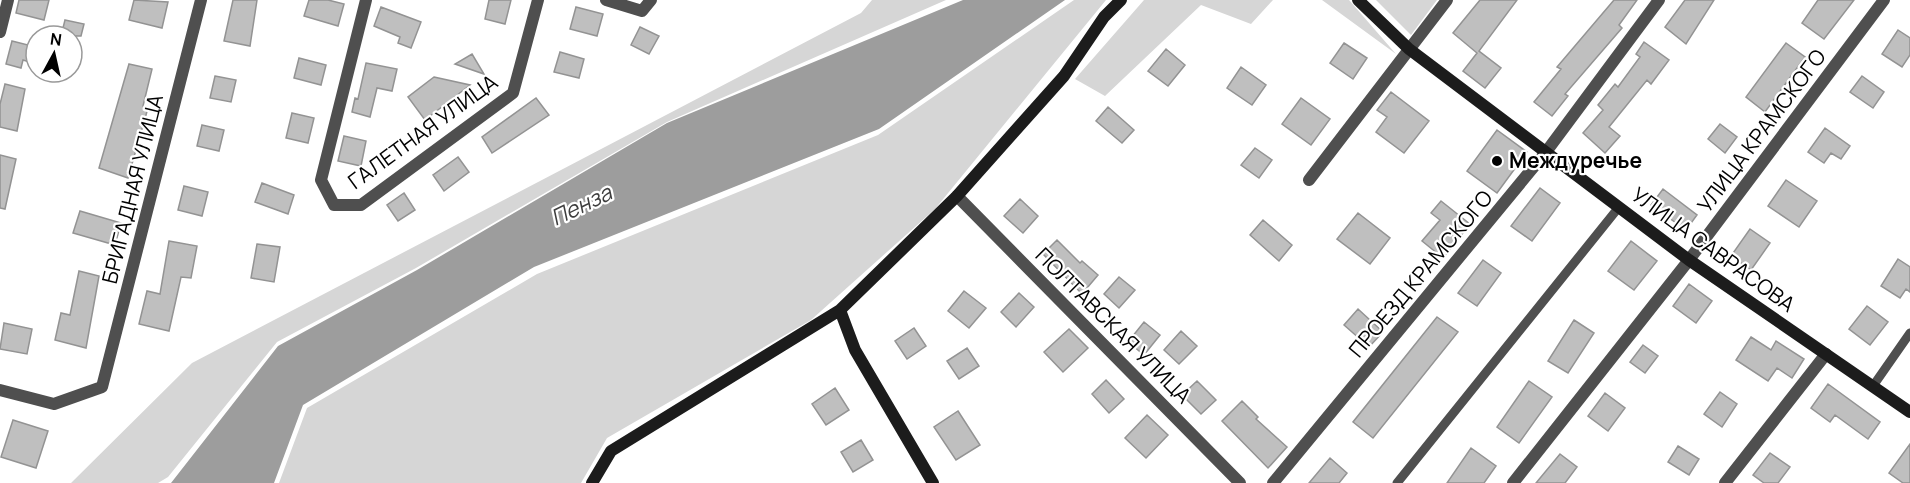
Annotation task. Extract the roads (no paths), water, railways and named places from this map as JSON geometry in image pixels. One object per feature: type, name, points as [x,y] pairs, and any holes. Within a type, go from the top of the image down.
[{"type":"street","points":[[0,32],[8,0]]},
{"type":"street","name":"БРИГАДНАЯ УЛИЦА","points":[[0,390],[54,404],[102,387],[201,0]]},
{"type":"street","name":"ГАЛЕТНАЯ УЛИЦА","points":[[366,0],[321,180],[334,205],[361,206],[513,93],[538,0]]},
{"type":"street","points":[[606,0],[642,11],[651,0]]},
{"type":"street","points":[[592,483],[611,451],[840,310],[957,196],[1064,76],[1104,17],[1120,0]]},
{"type":"street","name":"УЛИЦА САВРАСОВА","points":[[1358,0],[1409,49],[1689,260],[1910,412]]},
{"type":"street","points":[[1309,180],[1447,0]]},
{"type":"street","name":"ПРОЕЗД КРАМСКОГО","points":[[1273,483],[1546,152],[1659,0]]},
{"type":"street","name":"УЛИЦА КРАМСКОГО","points":[[1513,483],[1689,260],[1884,0]]},
{"type":"street","name":"ПОЛТАВСКАЯ УЛИЦА","points":[[957,196],[1240,483]]},
{"type":"street","points":[[840,310],[855,350],[933,483]]},
{"type":"street","points":[[1725,483],[1826,354]]},
{"type":"lane","points":[[1397,483],[1618,207]]},
{"type":"lane","points":[[1873,386],[1910,333]]},
{"type":"water","name":"Пенза","points":[[963,0],[1065,0],[879,129],[534,267],[303,405],[274,483],[171,483],[278,346],[417,270],[667,123]]},
{"type":"place","name":"Междуречье","points":[[1497,161]]}]
